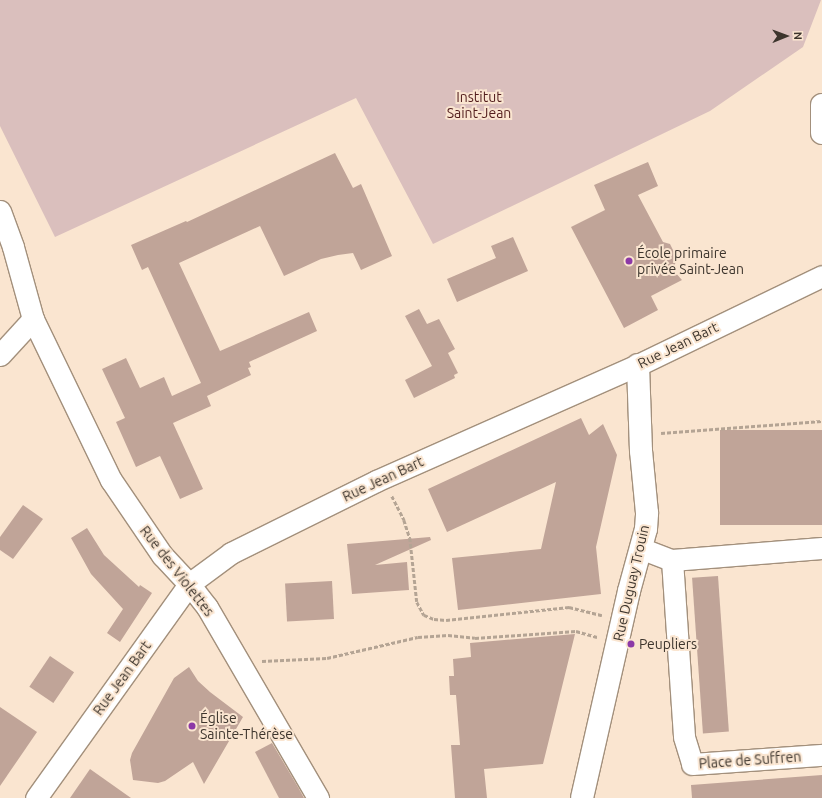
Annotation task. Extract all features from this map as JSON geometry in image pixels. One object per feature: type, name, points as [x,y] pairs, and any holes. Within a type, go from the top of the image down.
[{"type":"street","points":[[822,105],[822,133]]},
{"type":"street","name":"Rue des Violettes","points":[[0,211],[13,247],[33,319],[111,480],[162,555],[208,607],[318,798]]},
{"type":"street","name":"Rue Jean Bart","points":[[36,798],[189,584],[231,553],[383,478],[638,366],[822,276]]},
{"type":"street","points":[[0,355],[33,319]]},
{"type":"street","name":"Rue Duguay Trouin","points":[[582,798],[622,620],[646,529],[647,513],[638,366]]},
{"type":"street","points":[[640,548],[672,560],[822,548]]},
{"type":"street","name":"Place de Suffren","points":[[672,560],[684,737],[692,764],[822,755]]},
{"type":"path","points":[[641,434],[822,420]]},
{"type":"path","points":[[383,478],[404,520],[410,538],[417,602],[424,615],[434,619],[446,620],[569,607],[622,620]]},
{"type":"path","points":[[239,662],[327,658],[418,637],[448,635],[474,638],[576,631],[617,643]]},
{"type":"green space","name":"Institut Saint-Jean","points":[[0,0],[821,0],[803,47],[710,111],[433,244],[356,98],[55,237],[0,126]]},
{"type":"building","points":[[335,153],[353,188],[361,184],[392,256],[361,270],[353,253],[338,255],[321,259],[284,276],[260,226],[179,263],[220,351],[309,312],[317,331],[249,362],[251,367],[248,368],[251,375],[207,396],[211,406],[173,423],[203,489],[180,499],[160,456],[136,467],[116,422],[125,418],[102,369],[126,358],[140,388],[164,377],[172,396],[201,383],[148,267],[142,270],[131,245],[186,221],[187,222]]},
{"type":"building","points":[[648,162],[658,186],[638,195],[663,242],[670,244],[677,258],[673,270],[682,280],[651,296],[658,310],[624,328],[571,227],[605,210],[594,185]]},
{"type":"building","points":[[513,237],[528,271],[457,302],[447,279],[496,258],[491,246]]},
{"type":"building","points":[[419,309],[427,324],[439,319],[455,349],[448,353],[458,373],[454,375],[455,378],[414,398],[405,380],[432,366],[405,316]]},
{"type":"building","points":[[581,418],[589,435],[603,424],[617,455],[596,547],[601,594],[458,610],[452,558],[541,549],[556,482],[447,532],[428,489]]},
{"type":"building","points":[[720,430],[822,430],[822,525],[720,525]]},
{"type":"building","points":[[23,505],[43,519],[13,559],[0,550],[0,537]]},
{"type":"building","points":[[87,528],[104,555],[139,587],[140,585],[152,593],[120,642],[107,633],[123,609],[91,574],[71,538]]},
{"type":"building","points":[[430,537],[431,540],[375,565],[407,562],[409,590],[352,594],[347,544]]},
{"type":"building","points":[[718,576],[729,732],[703,733],[692,578]]},
{"type":"building","points":[[332,581],[334,619],[287,621],[285,583]]},
{"type":"building","points":[[575,634],[543,764],[484,769],[487,798],[455,798],[451,745],[460,745],[456,695],[450,695],[449,676],[454,676],[453,659],[471,657],[470,643]]},
{"type":"building","points":[[50,656],[74,672],[53,703],[29,687]]},
{"type":"building","name":"Église Sainte-Thérèse","points":[[189,667],[198,681],[243,717],[204,784],[193,762],[165,781],[158,783],[133,780],[130,760],[132,753],[174,678]]},
{"type":"building","points":[[0,707],[37,732],[0,786]]},
{"type":"building","points":[[272,743],[304,798],[279,798],[255,752]]},
{"type":"building","points":[[90,769],[131,798],[70,798]]},
{"type":"building","points":[[822,775],[822,798],[692,798],[691,785]]},
{"type":"place","name":"École primaire privée Saint-Jean","points":[[629,261]]},
{"type":"place","name":"Peupliers","points":[[631,644]]},
{"type":"place","name":"Église Sainte-Thérèse","points":[[192,726]]}]
